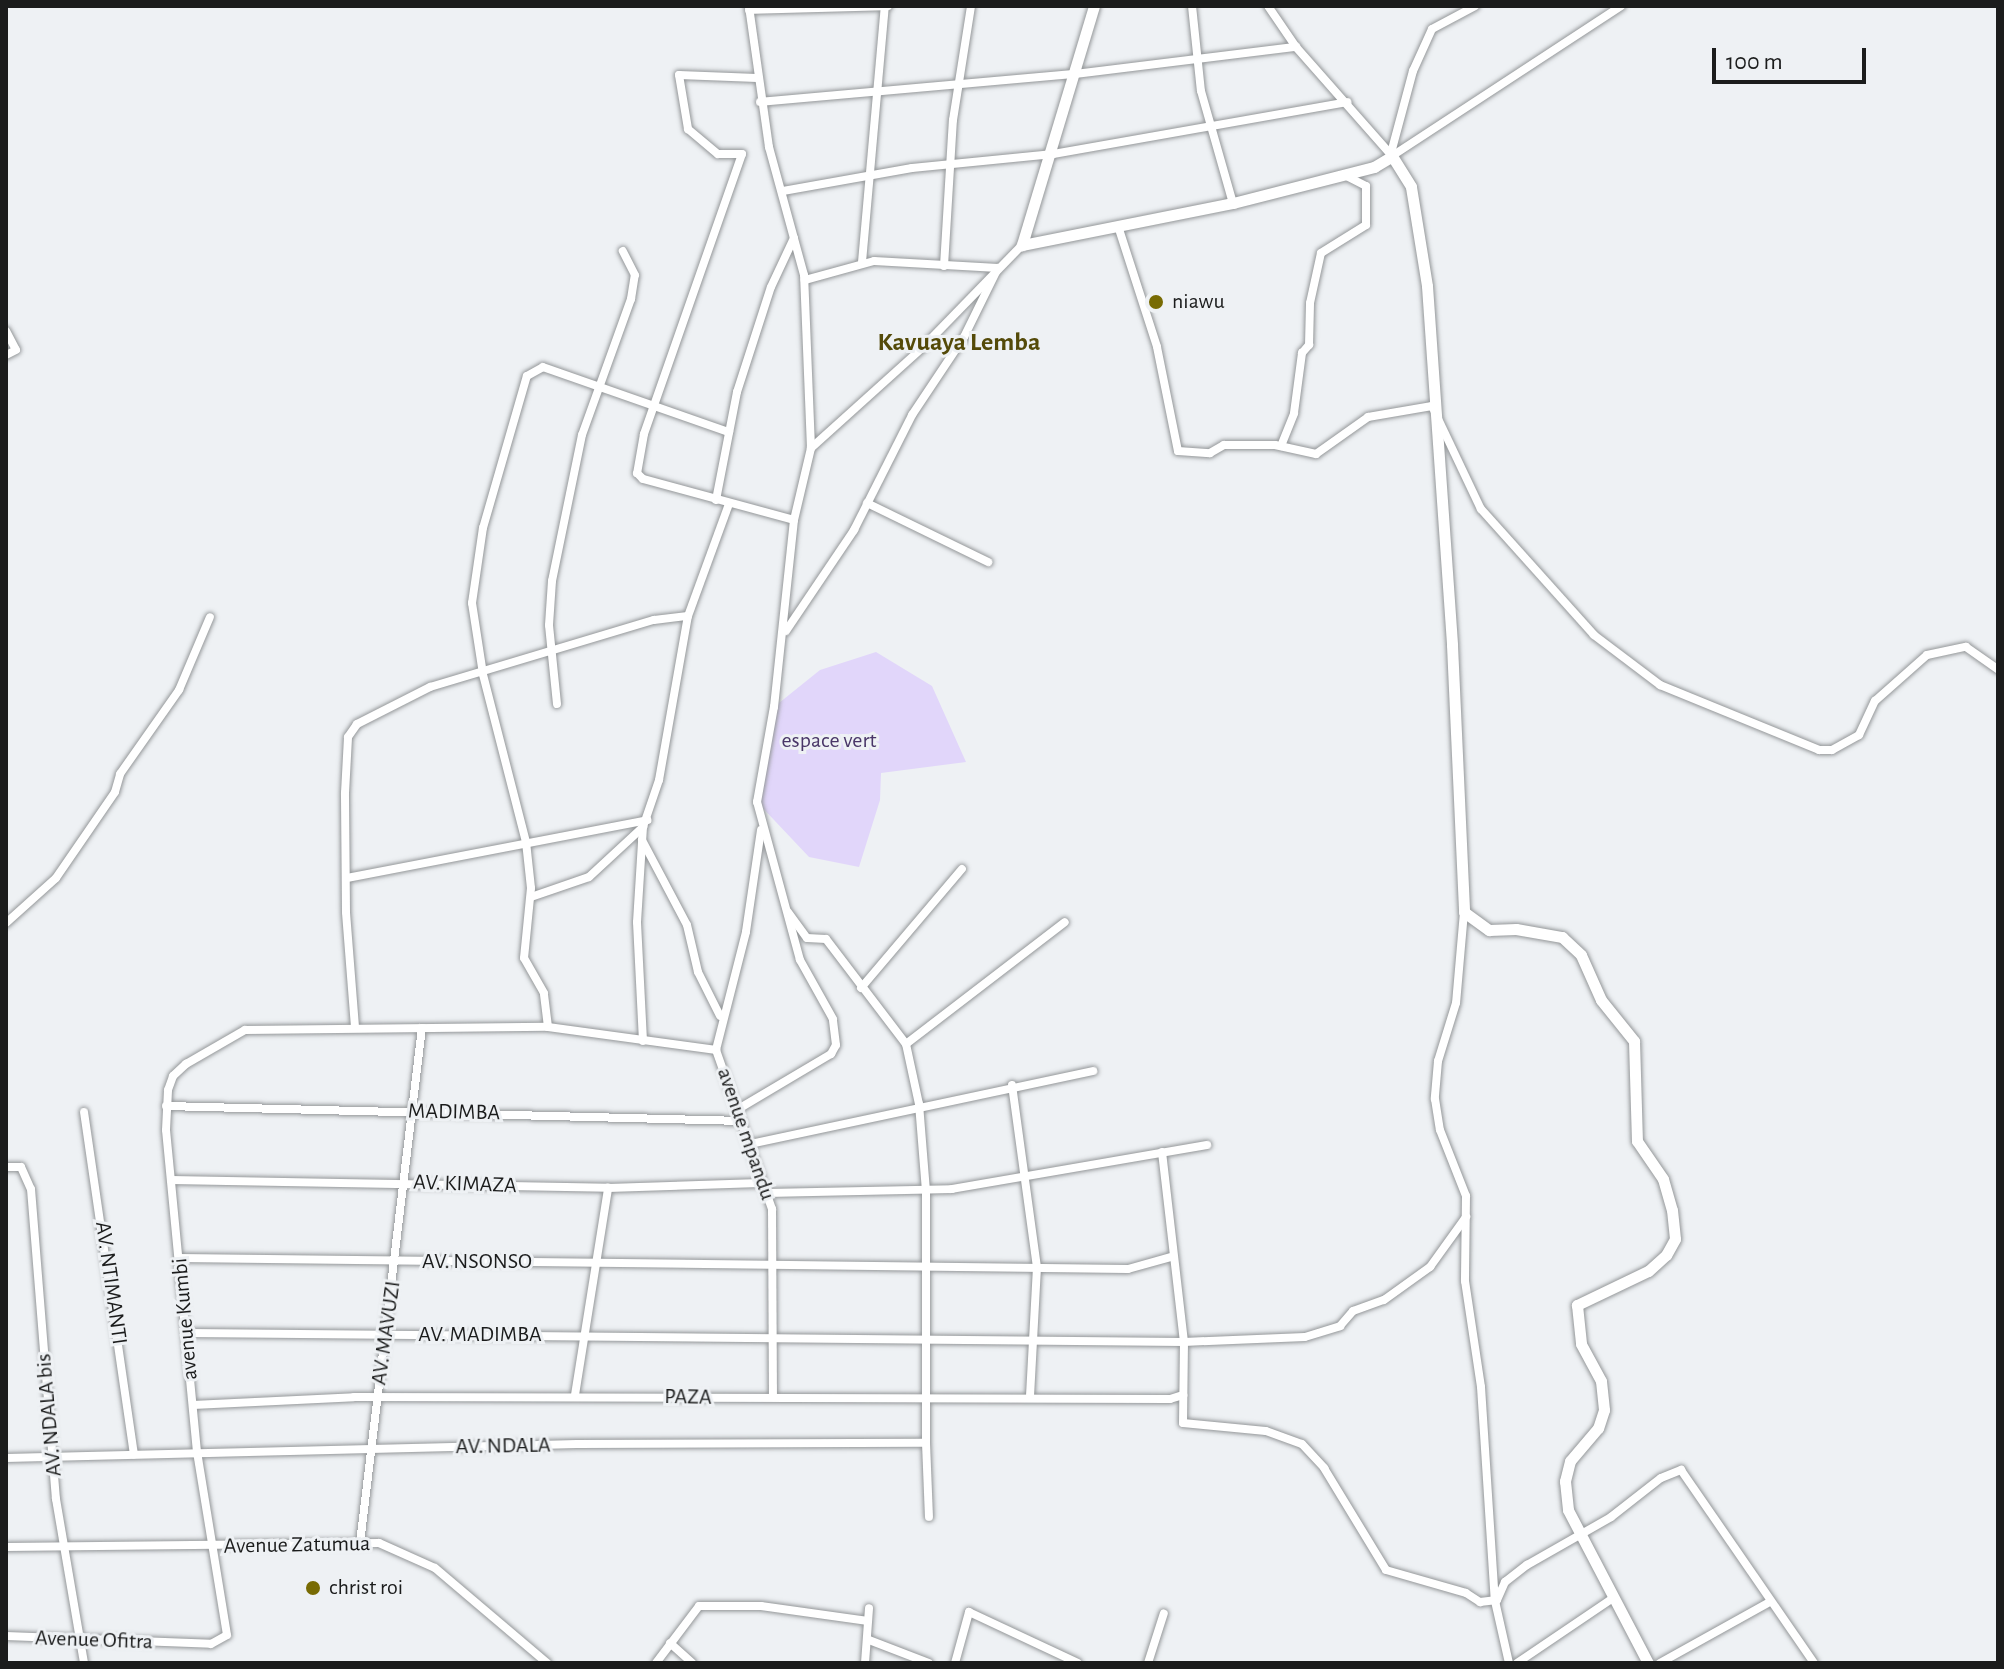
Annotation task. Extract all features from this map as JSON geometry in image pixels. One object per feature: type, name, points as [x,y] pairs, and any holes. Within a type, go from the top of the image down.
[{"type":"street","points":[[740,1108],[831,1054],[836,1045],[833,1019],[800,960],[761,829],[757,790],[774,707],[794,520],[811,448],[805,280],[760,102],[749,8],[886,6],[867,176],[862,262]]},
{"type":"street","points":[[944,266],[959,83],[971,6]]},
{"type":"street","points":[[811,448],[922,348],[1022,245],[1053,154],[1094,6]]},
{"type":"street","points":[[1192,6],[1196,60],[1209,127],[1233,203]]},
{"type":"street","points":[[1268,6],[1296,47],[1392,155],[1411,187],[1422,238],[1452,645],[1464,912],[1456,1003],[1438,1061],[1435,1099],[1440,1130],[1464,1182],[1465,1281],[1481,1387],[1495,1601],[1509,1663]]},
{"type":"street","points":[[1392,155],[1416,62],[1432,29],[1475,6]]},
{"type":"street","points":[[1022,245],[1233,203],[1343,175],[1392,155],[1621,6]]},
{"type":"street","points":[[760,102],[1075,74],[1296,47]]},
{"type":"street","points":[[757,78],[679,75],[688,129],[718,154],[742,154],[639,453],[638,477],[794,520]]},
{"type":"street","points":[[783,191],[951,164],[1053,154],[1347,102]]},
{"type":"street","points":[[1281,446],[1294,413],[1302,353],[1309,345],[1310,303],[1321,253],[1360,233],[1368,215],[1366,186],[1343,175]]},
{"type":"street","points":[[1118,226],[1157,347],[1175,448],[1193,454],[1229,444],[1281,446],[1316,454],[1368,417],[1432,406]]},
{"type":"street","points":[[716,500],[729,432],[771,287],[795,237]]},
{"type":"street","points":[[557,704],[551,651],[552,581],[569,485],[597,388],[631,299],[635,275],[623,251]]},
{"type":"street","points":[[805,280],[862,262],[998,268]]},
{"type":"street","points":[[786,631],[836,561],[912,415],[990,292],[998,268]]},
{"type":"street","points":[[6,331],[16,350],[6,355]]},
{"type":"street","points":[[548,1027],[544,993],[524,958],[531,897],[526,842],[483,674],[472,603],[475,572],[527,376],[531,369],[543,367],[729,432]]},
{"type":"street","points":[[1432,406],[1481,509],[1510,547],[1614,652],[1687,698],[1826,751],[1859,735],[1875,701],[1927,655],[1966,647],[1998,669]]},
{"type":"street","points":[[867,503],[988,562]]},
{"type":"street","points":[[643,1041],[637,922],[642,840],[659,780],[688,616],[729,504]]},
{"type":"street","points":[[688,616],[654,620],[483,674],[430,687],[366,718],[348,737],[347,878],[355,1027],[548,1027],[716,1050]]},
{"type":"street","points":[[6,923],[56,878],[115,792],[120,774],[179,690],[210,617]]},
{"type":"street","points":[[347,878],[526,842],[645,823]]},
{"type":"street","points":[[531,897],[589,877],[645,823]]},
{"type":"street","name":"avenue mpandu","points":[[761,829],[746,932],[721,1017],[716,1050],[740,1108],[760,1183],[767,1193],[774,1262],[773,1397]]},
{"type":"street","points":[[642,840],[687,925],[698,972],[721,1017]]},
{"type":"street","points":[[861,988],[962,869]]},
{"type":"street","points":[[783,905],[807,938],[826,939],[906,1044],[919,1104],[926,1191],[928,1338],[925,1398],[929,1517]]},
{"type":"street","points":[[1464,912],[1489,930],[1516,929],[1562,937],[1581,955],[1601,1000],[1634,1041],[1637,1141],[1663,1179],[1672,1210],[1675,1239],[1666,1255],[1648,1271],[1577,1305],[1581,1344],[1604,1391],[1598,1428],[1566,1472],[1568,1510],[1648,1663]]},
{"type":"street","points":[[906,1044],[1065,922]]},
{"type":"street","name":"avenue Kumbi","points":[[227,1635],[223,1589],[210,1546],[197,1452],[166,1106],[173,1076],[234,1032],[355,1027]]},
{"type":"street","name":"AV. MAVUZI","points":[[360,1543],[415,1111],[422,1028]]},
{"type":"street","points":[[750,1144],[919,1104],[1093,1071]]},
{"type":"street","points":[[1012,1085],[1028,1174],[1037,1267],[1030,1398]]},
{"type":"street","name":"MADIMBA","points":[[166,1106],[742,1121]]},
{"type":"street","name":"AV. NTIMANTI","points":[[84,1112],[134,1454]]},
{"type":"street","points":[[767,1193],[926,1191],[1207,1145]]},
{"type":"street","points":[[1162,1152],[1171,1257],[1184,1342],[1181,1417],[1188,1425],[1266,1431],[1313,1453],[1386,1570],[1466,1593],[1479,1602],[1495,1601]]},
{"type":"street","name":"AV. NDALA bis","points":[[6,1167],[21,1167],[31,1189],[63,1546],[84,1663]]},
{"type":"street","name":"AV. KIMAZA","points":[[171,1180],[608,1188],[760,1183]]},
{"type":"street","points":[[575,1395],[608,1188]]},
{"type":"street","name":"AV. MADIMBA","points":[[188,1333],[385,1336],[585,1334],[1184,1342],[1323,1335],[1430,1267],[1466,1217]]},
{"type":"street","name":"AV. NSONSO","points":[[179,1258],[396,1262],[928,1263],[1128,1269],[1171,1257]]},
{"type":"street","name":"PAZA","points":[[193,1405],[377,1397],[1030,1398],[1183,1395]]},
{"type":"street","name":"AV. NDALA","points":[[6,1458],[370,1449],[926,1443]]},
{"type":"street","points":[[1495,1601],[1511,1577],[1581,1535],[1661,1478],[1681,1470],[1732,1538],[1768,1603],[1814,1663]]},
{"type":"street","name":"Avenue Zatumua","points":[[6,1547],[360,1543],[394,1548],[435,1568],[538,1660],[547,1663]]},
{"type":"street","points":[[1517,1663],[1613,1598]]},
{"type":"street","points":[[1660,1663],[1768,1603]]},
{"type":"street","points":[[656,1663],[699,1606],[761,1606],[868,1621]]},
{"type":"street","points":[[865,1663],[869,1608]]},
{"type":"street","points":[[955,1663],[969,1612],[1078,1663]]},
{"type":"street","points":[[1148,1663],[1164,1613]]},
{"type":"street","name":"Avenue Ofitra","points":[[6,1636],[211,1644],[227,1635]]},
{"type":"street","points":[[869,1640],[929,1663]]},
{"type":"street","points":[[670,1643],[692,1663]]},
{"type":"green space","name":"espace vert","points":[[876,652],[932,686],[966,762],[881,773],[880,800],[859,867],[809,857],[757,802],[774,707],[820,670]]},
{"type":"place","name":"niawu","points":[[1156,302]]},
{"type":"place","name":"christ roi","points":[[313,1588]]},
{"type":"district","name":"Kavuaya Lemba","points":[[959,343]]}]
